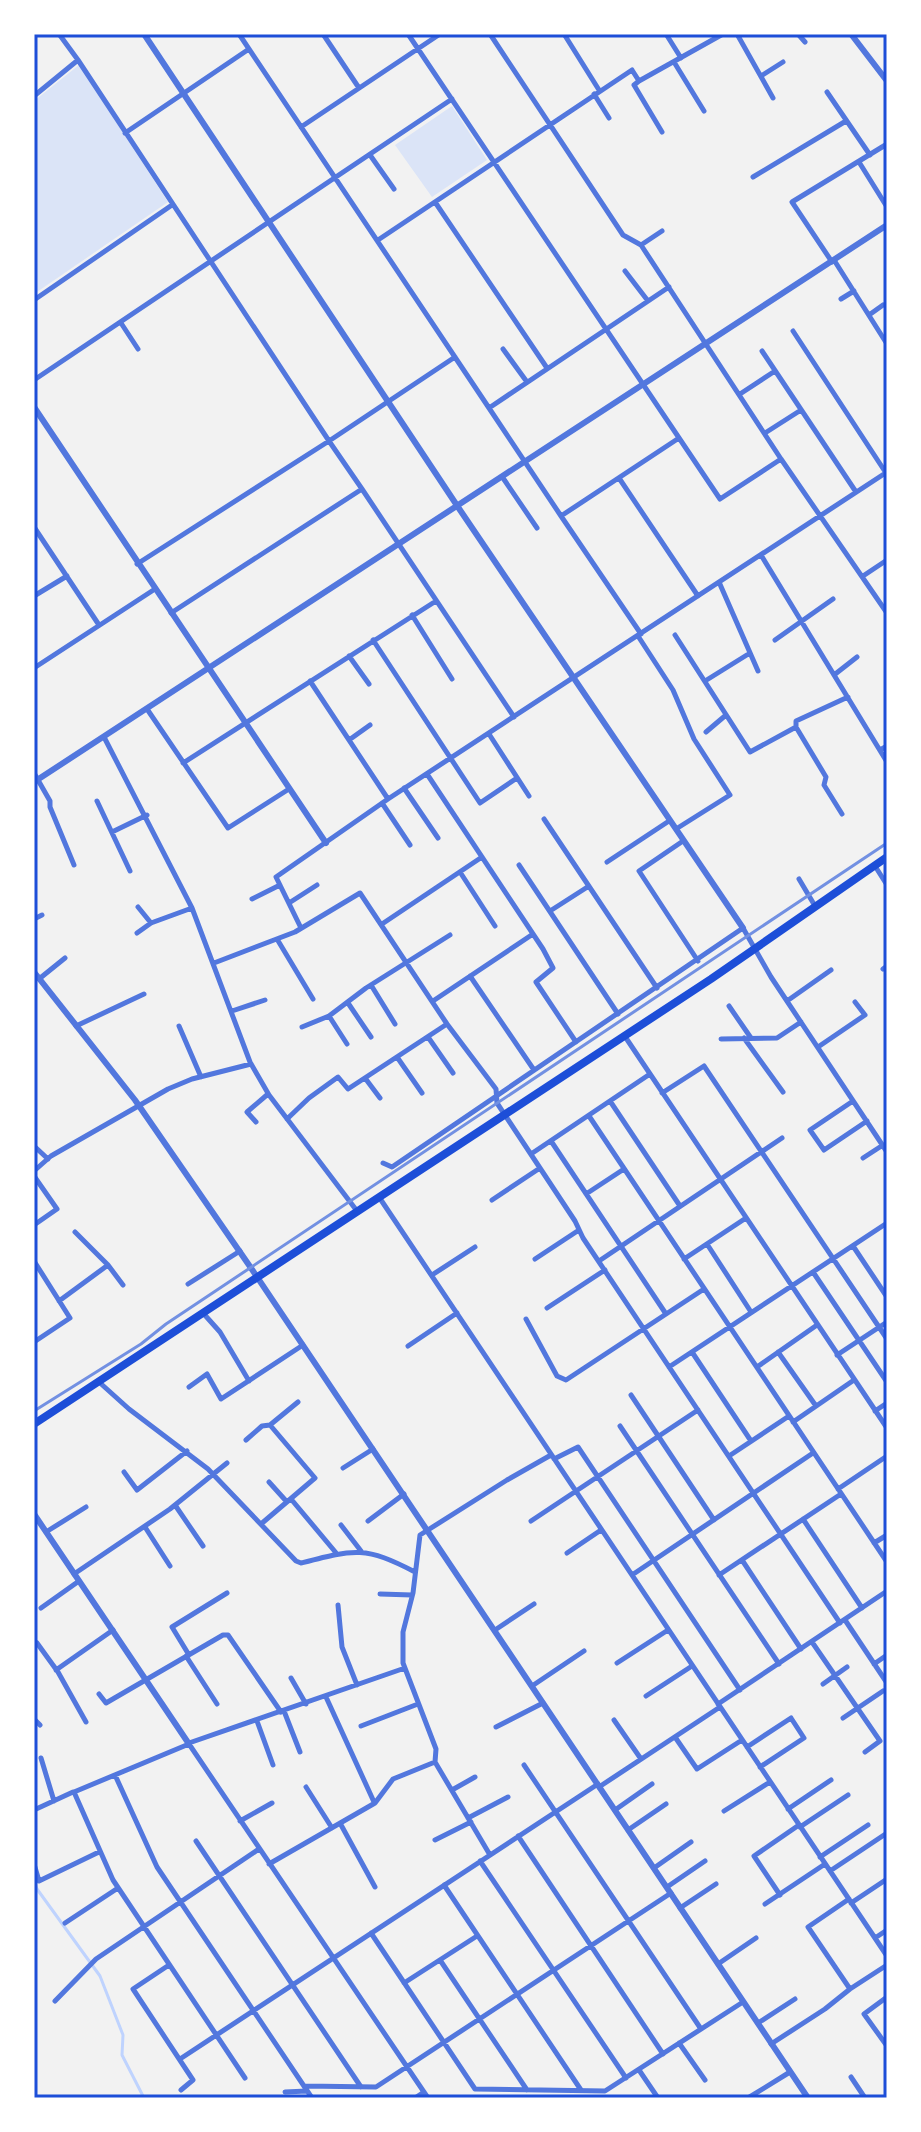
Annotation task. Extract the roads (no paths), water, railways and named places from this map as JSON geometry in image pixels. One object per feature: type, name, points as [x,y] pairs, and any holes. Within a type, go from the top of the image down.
[{"type":"main road","points":[[34,1424],[754,949],[887,857]]},
{"type":"street","points":[[59,34],[514,717]]},
{"type":"street","points":[[144,34],[458,507],[743,928],[787,1001],[887,1152]]},
{"type":"street","points":[[239,34],[640,635],[673,690],[694,739],[730,795],[675,829]]},
{"type":"street","points":[[323,34],[359,88]]},
{"type":"street","points":[[408,34],[720,499],[781,459]]},
{"type":"street","points":[[301,127],[440,34]]},
{"type":"street","points":[[490,34],[623,235],[641,245],[781,459],[887,613]]},
{"type":"street","points":[[564,34],[609,118]]},
{"type":"street","points":[[666,34],[681,58]]},
{"type":"street","points":[[662,132],[634,85],[723,34]]},
{"type":"street","points":[[737,34],[773,98]]},
{"type":"street","points":[[798,34],[805,42]]},
{"type":"street","points":[[851,34],[887,81]]},
{"type":"street","points":[[125,133],[249,49]]},
{"type":"street","points":[[34,96],[78,60]]},
{"type":"street","points":[[674,62],[704,111]]},
{"type":"street","points":[[761,76],[783,62]]},
{"type":"street","points":[[378,240],[632,70],[639,81]]},
{"type":"street","points":[[827,92],[870,155]]},
{"type":"street","points":[[34,380],[452,99]]},
{"type":"street","points":[[753,177],[846,121]]},
{"type":"street","points":[[887,144],[792,202],[887,344]]},
{"type":"street","points":[[370,155],[394,189]]},
{"type":"street","points":[[859,162],[887,207]]},
{"type":"street","points":[[435,202],[547,368]]},
{"type":"street","points":[[34,300],[172,205]]},
{"type":"street","points":[[74,865],[50,801],[35,778],[104,737],[887,225]]},
{"type":"street","points":[[641,245],[662,231]]},
{"type":"street","points":[[625,271],[648,301]]},
{"type":"street","points":[[489,408],[669,287]]},
{"type":"street","points":[[841,299],[854,291]]},
{"type":"street","points":[[869,315],[883,305]]},
{"type":"street","points":[[120,323],[138,349]]},
{"type":"street","points":[[301,928],[276,877],[404,788],[886,472],[793,331]]},
{"type":"street","points":[[503,349],[527,382]]},
{"type":"street","points":[[762,351],[856,492]]},
{"type":"street","points":[[137,564],[455,357]]},
{"type":"street","points":[[740,394],[775,371]]},
{"type":"street","points":[[34,407],[326,843]]},
{"type":"street","points":[[765,433],[801,410]]},
{"type":"street","points":[[561,516],[679,438]]},
{"type":"street","points":[[503,478],[537,528]]},
{"type":"street","points":[[619,478],[698,596]]},
{"type":"street","points":[[171,613],[362,489]]},
{"type":"street","points":[[34,527],[99,625]]},
{"type":"street","points":[[761,555],[887,762]]},
{"type":"street","points":[[863,576],[887,560]]},
{"type":"street","points":[[34,596],[67,576]]},
{"type":"street","points":[[719,582],[758,671]]},
{"type":"street","points":[[34,668],[155,589]]},
{"type":"street","points":[[775,640],[833,599]]},
{"type":"street","points":[[183,763],[436,601]]},
{"type":"street","points":[[412,615],[452,679]]},
{"type":"street","points":[[675,635],[750,752],[796,727]]},
{"type":"street","points":[[373,640],[480,803],[517,778]]},
{"type":"street","points":[[705,681],[750,653]]},
{"type":"street","points":[[349,656],[369,684]]},
{"type":"street","points":[[834,675],[857,657]]},
{"type":"street","points":[[310,681],[349,740],[410,845]]},
{"type":"street","points":[[842,814],[824,785],[826,777],[796,727],[796,721],[848,697]]},
{"type":"street","points":[[147,709],[228,828],[289,789]]},
{"type":"street","points":[[706,732],[726,715]]},
{"type":"street","points":[[349,740],[370,725]]},
{"type":"street","points":[[489,734],[529,796]]},
{"type":"street","points":[[104,737],[147,815],[192,908],[251,1064],[268,1094],[357,1211]]},
{"type":"street","points":[[880,750],[887,746]]},
{"type":"street","points":[[427,774],[553,968],[536,982],[576,1042]]},
{"type":"street","points":[[404,788],[438,838]]},
{"type":"street","points":[[97,801],[130,871]]},
{"type":"street","points":[[112,832],[147,815]]},
{"type":"street","points":[[544,819],[657,988]]},
{"type":"street","points":[[607,862],[669,821]]},
{"type":"street","points":[[683,841],[639,871],[698,961]]},
{"type":"street","points":[[382,924],[482,857]]},
{"type":"street","points":[[519,865],[618,1014]]},
{"type":"street","points":[[874,866],[887,885]]},
{"type":"street","points":[[460,872],[495,926]]},
{"type":"street","points":[[799,879],[815,907]]},
{"type":"street","points":[[252,899],[280,885]]},
{"type":"street","points":[[289,903],[317,885]]},
{"type":"street","points":[[550,911],[589,886]]},
{"type":"street","points":[[214,963],[301,928],[360,893],[447,1024],[496,1089],[497,1103],[643,1329],[887,1683]]},
{"type":"street","points":[[138,907],[151,923]]},
{"type":"street","points":[[137,933],[151,923],[192,908]]},
{"type":"street","points":[[34,919],[42,915]]},
{"type":"street","points":[[383,1163],[392,1167],[743,928]]},
{"type":"street","points":[[433,1001],[533,934]]},
{"type":"street","points":[[302,1027],[329,1016],[450,935]]},
{"type":"street","points":[[277,939],[313,999]]},
{"type":"street","points":[[65,958],[36,976],[138,1106],[240,1251],[808,2098]]},
{"type":"street","points":[[787,1001],[831,970]]},
{"type":"street","points":[[470,976],[534,1070]]},
{"type":"street","points":[[371,985],[395,1024]]},
{"type":"street","points":[[76,1026],[144,994]]},
{"type":"street","points":[[232,1011],[265,1000]]},
{"type":"street","points":[[818,1047],[865,1015],[855,1002]]},
{"type":"street","points":[[348,1003],[371,1037]]},
{"type":"street","points":[[729,1006],[752,1038]]},
{"type":"street","points":[[329,1016],[347,1044]]},
{"type":"street","points":[[721,1039],[777,1038],[801,1022]]},
{"type":"street","points":[[287,1119],[338,1077],[348,1089],[447,1024]]},
{"type":"street","points":[[179,1026],[201,1077]]},
{"type":"street","points":[[623,1034],[887,1428]]},
{"type":"street","points":[[428,1037],[453,1073]]},
{"type":"street","points":[[744,1038],[783,1092]]},
{"type":"street","points":[[397,1057],[422,1093]]},
{"type":"street","points":[[34,1225],[57,1209],[34,1173],[48,1159],[168,1089],[251,1064]]},
{"type":"street","points":[[662,1093],[704,1066],[887,1339]]},
{"type":"street","points":[[531,1154],[650,1074]]},
{"type":"street","points":[[365,1078],[380,1098]]},
{"type":"street","points":[[256,1122],[247,1112],[268,1094]]},
{"type":"street","points":[[610,1101],[680,1206]]},
{"type":"street","points":[[853,1101],[810,1130],[824,1150],[867,1121]]},
{"type":"street","points":[[589,1116],[887,1562]]},
{"type":"street","points":[[599,1261],[782,1138]]},
{"type":"street","points":[[551,1141],[666,1314]]},
{"type":"street","points":[[863,1158],[883,1145]]},
{"type":"street","points":[[34,1146],[48,1159]]},
{"type":"street","points":[[492,1200],[540,1168]]},
{"type":"street","points":[[586,1194],[624,1169]]},
{"type":"street","points":[[379,1196],[887,1956]]},
{"type":"street","points":[[684,1259],[746,1218]]},
{"type":"street","points":[[669,1367],[887,1223]]},
{"type":"street","points":[[535,1259],[579,1230]]},
{"type":"street","points":[[75,1232],[123,1285]]},
{"type":"street","points":[[707,1244],[751,1312]]},
{"type":"street","points":[[853,1246],[884,1287],[887,1297]]},
{"type":"street","points":[[432,1275],[475,1247]]},
{"type":"street","points":[[188,1284],[240,1251]]},
{"type":"street","points":[[34,1261],[70,1318],[34,1342]]},
{"type":"street","points":[[59,1301],[108,1265]]},
{"type":"street","points":[[547,1308],[605,1270]]},
{"type":"street","points":[[813,1272],[887,1382]]},
{"type":"street","points":[[526,1319],[557,1376],[566,1380],[704,1289]]},
{"type":"street","points":[[203,1313],[220,1332],[249,1381]]},
{"type":"street","points":[[408,1346],[457,1313]]},
{"type":"street","points":[[837,1355],[887,1322]]},
{"type":"street","points":[[757,1367],[817,1325]]},
{"type":"street","points":[[189,1387],[207,1374],[221,1399],[303,1345]]},
{"type":"street","points":[[692,1352],[751,1441]]},
{"type":"street","points":[[778,1352],[816,1406]]},
{"type":"street","points":[[729,1456],[816,1406],[854,1380]]},
{"type":"street","points":[[98,1381],[213,1474],[301,1563],[361,1551],[394,1561],[415,1572]]},
{"type":"street","points":[[631,1395],[714,1520]]},
{"type":"street","points":[[246,1440],[298,1402]]},
{"type":"street","points":[[875,1411],[887,1403]]},
{"type":"street","points":[[531,1521],[698,1410]]},
{"type":"street","points":[[261,1524],[315,1478],[270,1425]]},
{"type":"street","points":[[620,1426],[779,1664]]},
{"type":"street","points":[[490,1855],[435,1762],[436,1749],[405,1668],[403,1632],[412,1595],[420,1535],[427,1529],[553,1457],[578,1447],[740,1690]]},
{"type":"street","points":[[343,1468],[373,1449]]},
{"type":"street","points":[[124,1472],[137,1490],[187,1451]]},
{"type":"street","points":[[632,1575],[814,1453]]},
{"type":"street","points":[[719,1575],[803,1519],[887,1456]]},
{"type":"street","points":[[74,1574],[145,1527],[227,1463]]},
{"type":"street","points":[[269,1482],[337,1554]]},
{"type":"street","points":[[368,1521],[404,1494]]},
{"type":"street","points":[[175,1505],[203,1546]]},
{"type":"street","points":[[46,1532],[86,1507]]},
{"type":"street","points":[[34,1514],[36,1523],[46,1532],[113,1630],[426,2095],[415,2098]]},
{"type":"street","points":[[803,1519],[862,1608]]},
{"type":"street","points":[[341,1525],[361,1551]]},
{"type":"street","points":[[145,1527],[170,1566]]},
{"type":"street","points":[[567,1553],[601,1530]]},
{"type":"street","points":[[874,1543],[887,1535]]},
{"type":"street","points":[[742,1560],[801,1649]]},
{"type":"street","points":[[41,1608],[79,1581]]},
{"type":"street","points":[[180,2059],[518,1836],[675,1737],[887,1591]]},
{"type":"street","points":[[217,1704],[172,1627],[227,1593]]},
{"type":"street","points":[[380,1594],[412,1595]]},
{"type":"street","points":[[495,1630],[534,1604]]},
{"type":"street","points":[[338,1605],[342,1647],[357,1685]]},
{"type":"street","points":[[56,1670],[113,1630]]},
{"type":"street","points":[[617,1663],[668,1630]]},
{"type":"street","points":[[99,1694],[106,1703],[223,1635],[228,1635],[282,1712],[300,1752]]},
{"type":"street","points":[[812,1642],[880,1741],[865,1752]]},
{"type":"street","points":[[37,1643],[86,1722]]},
{"type":"street","points":[[532,1686],[584,1651]]},
{"type":"street","points":[[874,1664],[887,1655]]},
{"type":"street","points":[[646,1696],[692,1666]]},
{"type":"street","points":[[823,1684],[847,1667]]},
{"type":"street","points":[[34,1810],[189,1744],[405,1668]]},
{"type":"street","points":[[291,1678],[306,1704]]},
{"type":"street","points":[[843,1718],[883,1691]]},
{"type":"street","points":[[326,1697],[375,1803]]},
{"type":"street","points":[[496,1727],[543,1703]]},
{"type":"street","points":[[361,1726],[418,1704]]},
{"type":"street","points":[[747,1747],[791,1718],[804,1738],[760,1767]]},
{"type":"street","points":[[34,1719],[40,1725]]},
{"type":"street","points":[[257,1720],[273,1765]]},
{"type":"street","points":[[614,1720],[641,1759]]},
{"type":"street","points":[[675,1737],[697,1769],[742,1740]]},
{"type":"street","points":[[41,1758],[54,1801]]},
{"type":"street","points":[[269,1864],[375,1803],[393,1779],[435,1762]]},
{"type":"street","points":[[524,1765],[701,2029]]},
{"type":"street","points":[[115,1775],[157,1867],[312,2098]]},
{"type":"street","points":[[452,1790],[475,1777]]},
{"type":"street","points":[[788,1809],[831,1780]]},
{"type":"street","points":[[724,1811],[770,1782]]},
{"type":"street","points":[[615,1810],[652,1784]]},
{"type":"street","points":[[306,1787],[332,1828]]},
{"type":"street","points":[[74,1792],[118,1888],[245,2078]]},
{"type":"street","points":[[780,1895],[754,1856],[848,1795]]},
{"type":"street","points":[[435,1840],[508,1797]]},
{"type":"street","points":[[240,1821],[272,1803]]},
{"type":"street","points":[[628,1830],[666,1804]]},
{"type":"street","points":[[340,1823],[375,1887]]},
{"type":"street","points":[[820,1857],[868,1825]]},
{"type":"street","points":[[830,1871],[887,1833]]},
{"type":"street","points":[[518,1836],[663,2054]]},
{"type":"street","points":[[196,1841],[361,2087]]},
{"type":"street","points":[[654,1868],[691,1842]]},
{"type":"street","points":[[55,2001],[91,1963],[259,1849]]},
{"type":"street","points":[[34,1864],[39,1881],[99,1852]]},
{"type":"street","points":[[480,1861],[626,2078]]},
{"type":"street","points":[[285,2092],[306,2088],[376,2087],[628,1921],[705,1861]]},
{"type":"street","points":[[765,1904],[825,1864]]},
{"type":"street","points":[[850,1989],[808,1927],[887,1879]]},
{"type":"street","points":[[680,1908],[716,1884]]},
{"type":"street","points":[[444,1885],[581,2090]]},
{"type":"street","points":[[65,1923],[118,1888]]},
{"type":"street","points":[[875,1938],[887,1930]]},
{"type":"street","points":[[371,1933],[475,2089],[605,2091],[743,2002]]},
{"type":"street","points":[[404,1983],[477,1935]]},
{"type":"street","points":[[718,1964],[756,1938]]},
{"type":"street","points":[[440,1960],[527,2090]]},
{"type":"street","points":[[169,1965],[133,1989],[193,2080],[181,2090]]},
{"type":"street","points":[[771,2044],[887,1965]]},
{"type":"street","points":[[887,1997],[864,2014],[887,2046]]},
{"type":"street","points":[[758,2023],[795,1999]]},
{"type":"street","points":[[679,2043],[705,2080]]},
{"type":"street","points":[[639,2070],[658,2098]]},
{"type":"street","points":[[748,2098],[790,2072]]},
{"type":"street","points":[[851,2077],[865,2098]]},
{"type":"street","points":[[498,2089],[503,2098]]},
{"type":"waterway","points":[[34,1881],[100,1976],[123,2035],[122,2055],[144,2098]]},
{"type":"railway","points":[[34,1411],[141,1344],[166,1324],[887,843]]}]
